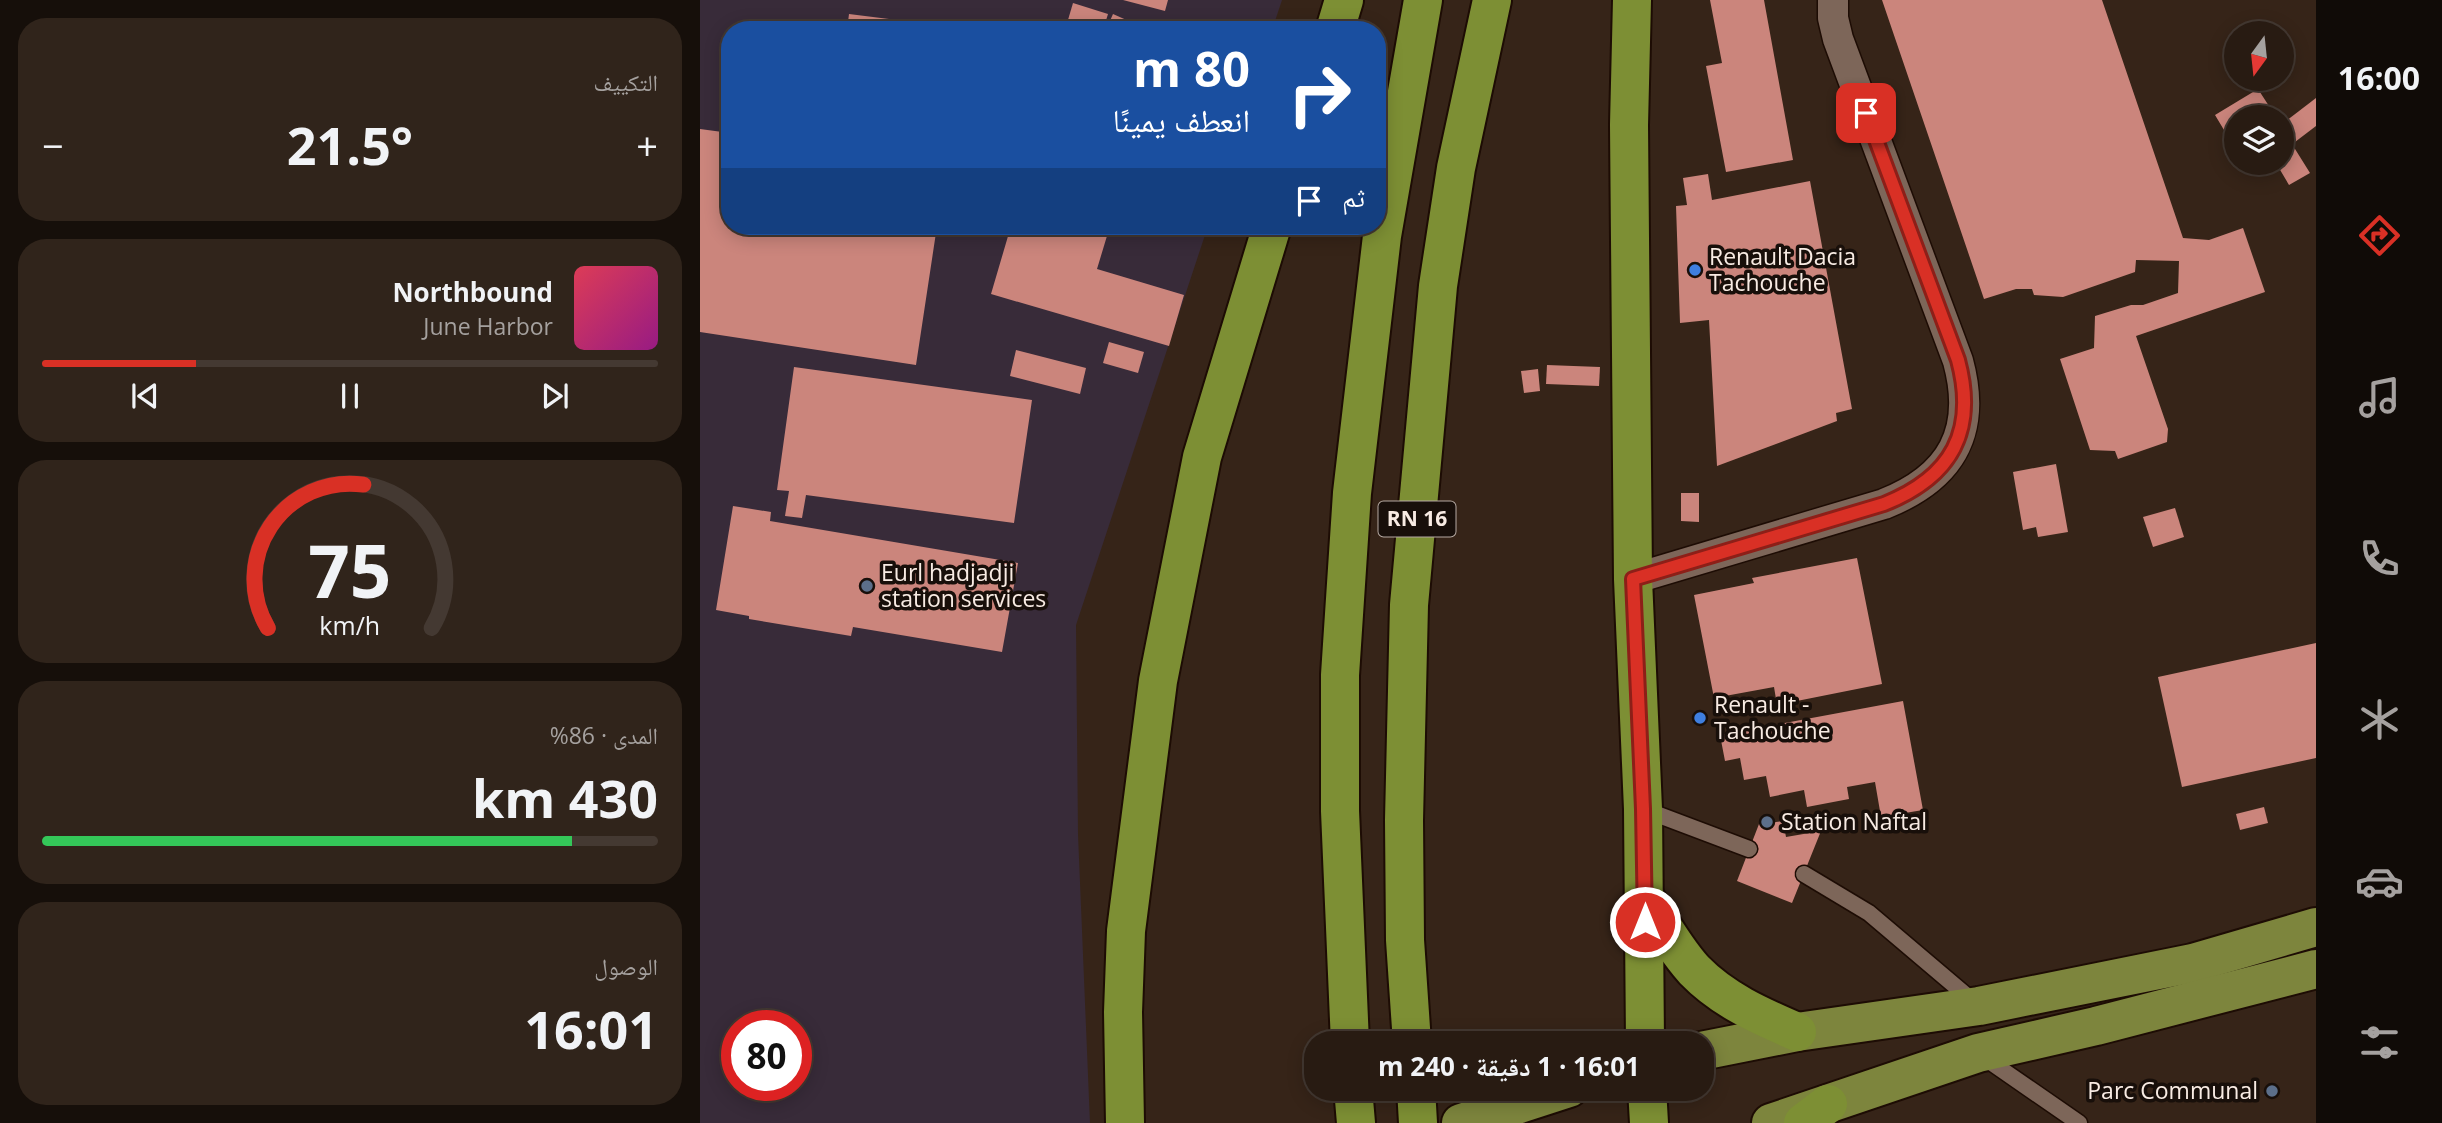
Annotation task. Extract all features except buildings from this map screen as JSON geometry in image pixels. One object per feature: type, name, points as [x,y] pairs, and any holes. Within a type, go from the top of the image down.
[{"type":"highway","points":[[1338,21],[1344,0]]},
{"type":"highway","name":"RN 16","points":[[1386,213],[1423,0]]},
{"type":"highway","name":"RN 16","points":[[1411,1031],[1405,940],[1404,833],[1409,604],[1438,286],[1456,167],[1492,0]]},
{"type":"highway","points":[[1632,0],[1629,125],[1633,579],[1643,809],[1645,1031]]},
{"type":"highway","points":[[1125,1123],[1123,1012],[1126,931],[1158,681],[1202,457],[1269,235]]},
{"type":"highway","name":"RN 16","points":[[1349,1031],[1340,811],[1340,675],[1352,493],[1382,235]]},
{"type":"highway","points":[[1645,898],[1693,969],[1711,985],[1751,1012],[1797,1032]]},
{"type":"highway","points":[[1354,1101],[1356,1123]]},
{"type":"highway","points":[[1417,1101],[1418,1123]]},
{"type":"highway","points":[[1648,1101],[1649,1123]]},
{"type":"main road","points":[[1714,1048],[1797,1032],[1979,1006],[2193,963],[2316,927]]},
{"type":"main road","points":[[1771,1123],[1815,1114],[1978,1053],[2096,1026],[2316,969]]},
{"type":"main road","points":[[1461,1123],[1529,1101]]},
{"type":"street","points":[[1633,579],[1884,504],[1909,494],[1930,480],[1947,460],[1959,437],[1965,412],[1965,386],[1958,360],[1838,39],[1833,18],[1833,0]]},
{"type":"lane","points":[[1643,809],[1749,849]]},
{"type":"lane","points":[[1804,874],[1868,913],[1979,1006]]},
{"type":"lane","points":[[1978,1053],[2079,1123]]},
{"type":"shaded area","points":[[700,0],[1282,0],[1275,21],[721,21],[721,235],[1205,235],[1076,625],[1078,834],[1090,1123],[700,1123]]},
{"type":"place","name":"Renault Dacia Tachouche","points":[[1695,270]]},
{"type":"place","name":"Eurl hadjadji station services","points":[[867,586]]},
{"type":"place","name":"Renault - Tachouche","points":[[1700,718]]},
{"type":"place","name":"Station Naftal","points":[[1767,822]]},
{"type":"place","name":"Parc Communal","points":[[2272,1091]]},
{"type":"route","points":[[1645,922],[1633,579],[1884,504],[1909,494],[1930,480],[1947,460],[1959,437],[1965,412],[1965,386],[1958,360],[1866,113]]}]
